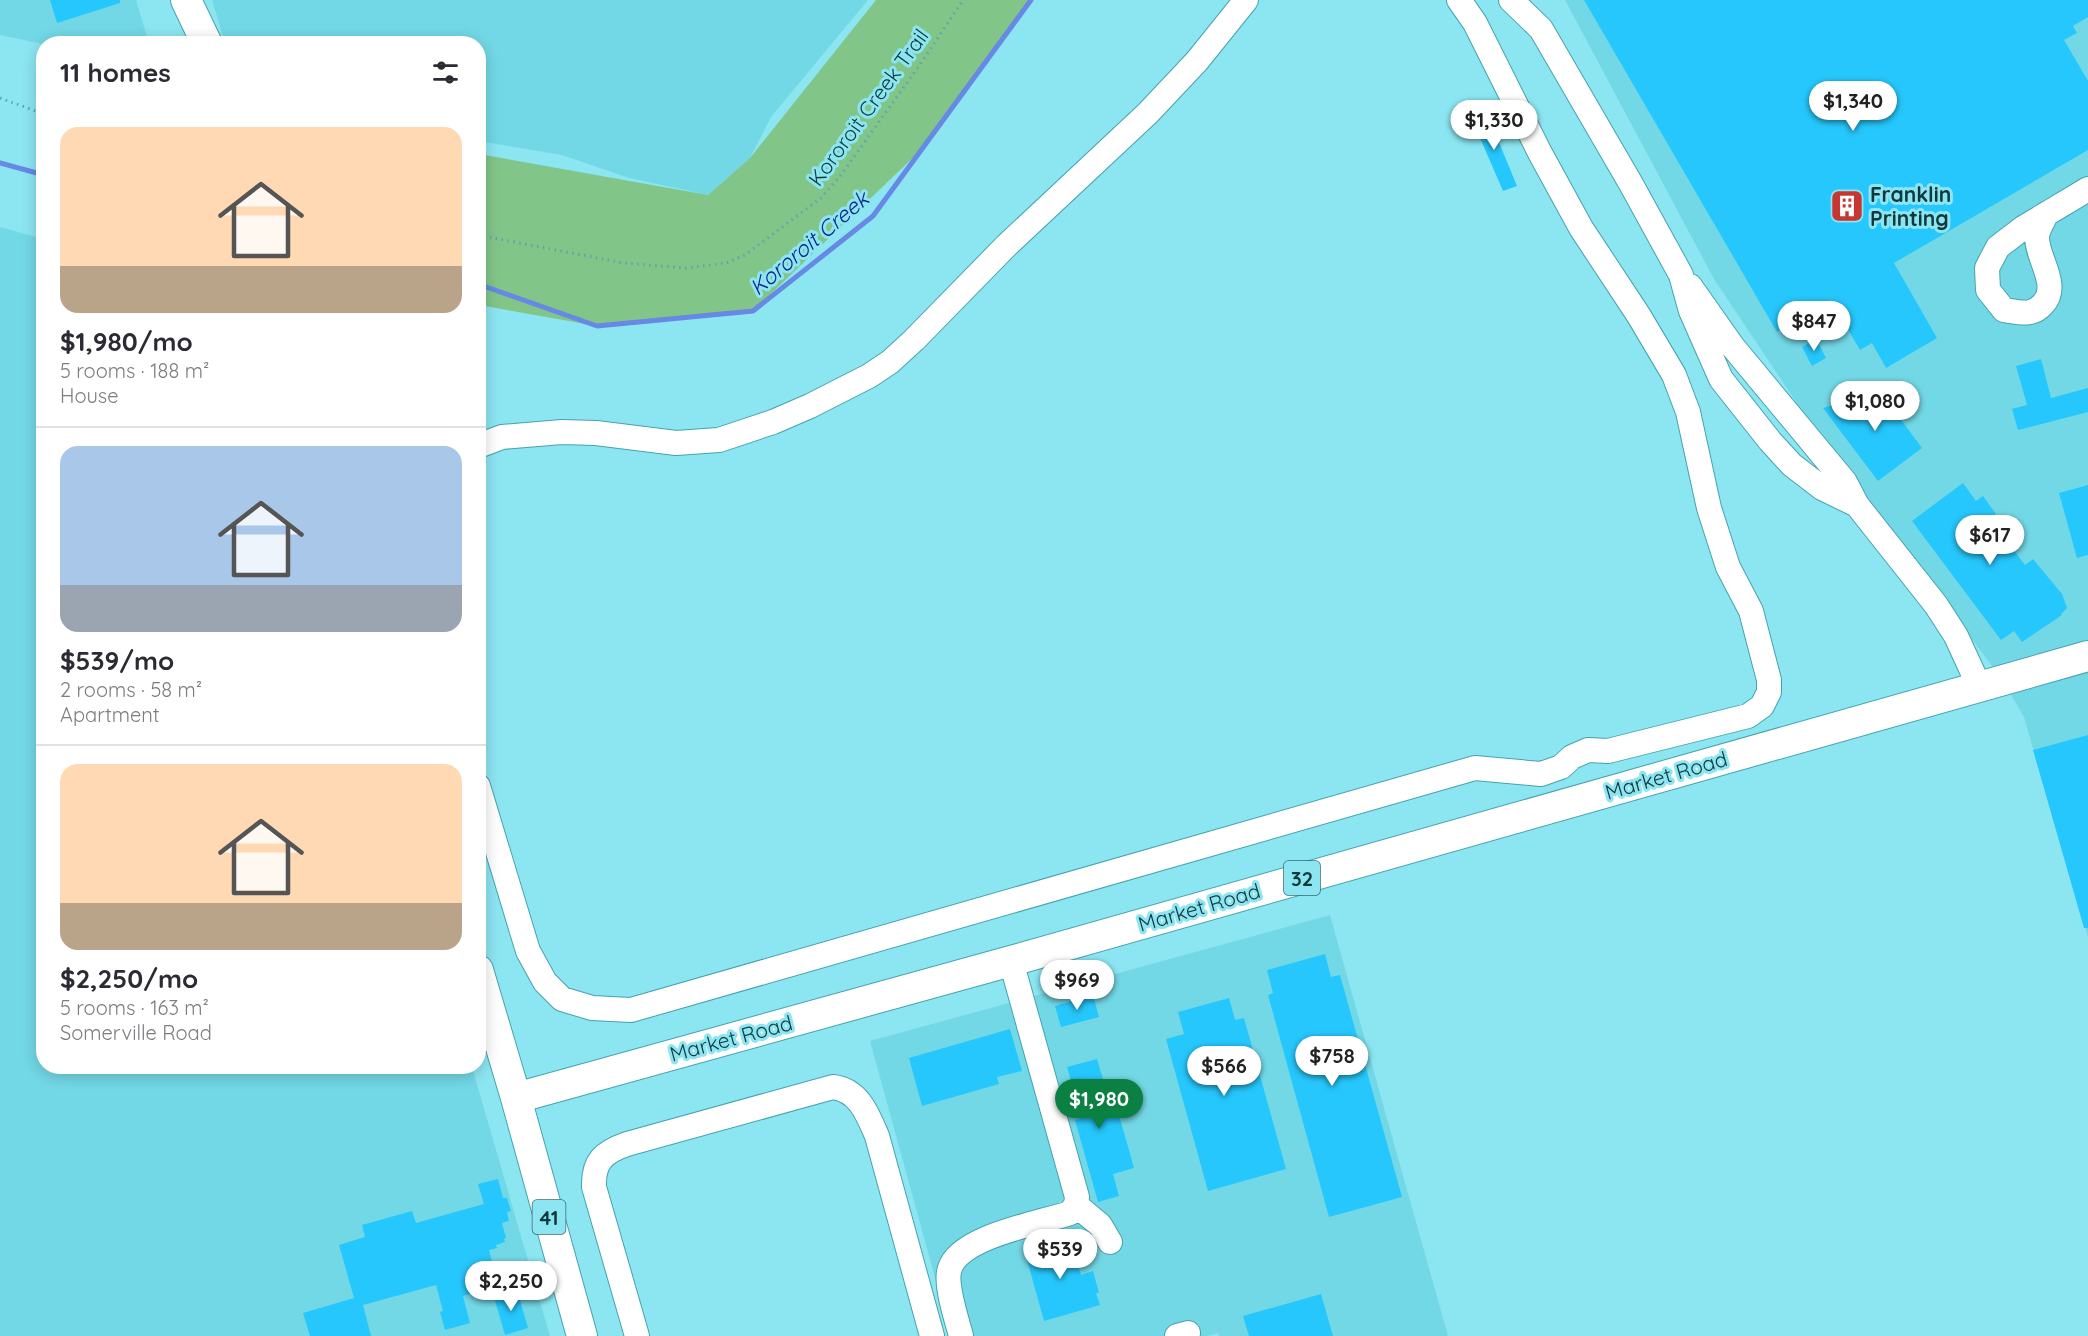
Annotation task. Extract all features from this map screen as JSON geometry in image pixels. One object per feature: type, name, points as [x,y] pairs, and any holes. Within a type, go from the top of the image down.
[{"type":"main road","points":[[186,0],[203,36]]},
{"type":"main road","points":[[202,0],[213,36]]},
{"type":"main road","name":"Market Road","points":[[516,1098],[1011,961],[2088,656]]},
{"type":"main road","points":[[486,997],[516,1098]]},
{"type":"main road","name":"41","points":[[516,1098],[582,1336]]},
{"type":"lane","points":[[486,443],[502,438],[562,432],[596,433],[676,443],[719,440],[774,422],[869,376],[890,362],[914,340],[1007,245],[1148,113],[1197,61],[1246,0]]},
{"type":"lane","points":[[486,812],[528,951],[545,982],[562,999],[592,1008],[631,1010],[1475,768],[1541,774],[1561,767],[1572,757],[1588,750],[1608,751],[1705,727],[1748,716],[1762,706],[1768,692],[1769,680],[1751,611],[1728,567],[1706,497],[1688,412],[1674,375],[1639,316],[1581,228],[1540,153],[1475,22],[1459,0]]},
{"type":"lane","points":[[1511,0],[1541,29],[1551,44],[1681,275],[1691,311],[1720,379],[1792,465],[1822,488],[1857,505],[1936,605],[1956,636],[1979,686]]},
{"type":"lane","points":[[2046,214],[2088,189]]},
{"type":"lane","points":[[961,1336],[950,1286],[949,1269],[958,1254],[976,1243],[1070,1213],[1076,1205],[1077,1197],[1073,1181],[1011,961]]},
{"type":"lane","points":[[637,1336],[594,1187],[594,1174],[603,1156],[627,1144],[833,1087],[848,1091],[859,1102],[877,1136],[932,1336]]},
{"type":"lane","points":[[1076,1205],[1100,1225],[1110,1242]]},
{"type":"path","name":"Kororoit Creek Trail","points":[[486,237],[624,263],[686,268],[726,263],[745,255],[821,198],[841,175],[963,0]]},
{"type":"path","points":[[0,98],[36,111]]},
{"type":"shaded area","points":[[0,0],[136,0],[147,36],[36,36],[36,43],[0,35]]},
{"type":"shaded area","points":[[212,0],[868,0],[771,117],[750,158],[708,195],[629,178],[562,155],[486,142],[486,36],[223,36]]},
{"type":"shaded area","points":[[1565,0],[2088,0],[2088,937],[2024,717],[1999,675],[1822,441],[1714,279]]},
{"type":"shaded area","points":[[0,227],[36,237],[36,1074],[474,1074],[550,1336],[0,1336]]},
{"type":"shaded area","points":[[1330,915],[1448,1336],[1219,1336],[1218,1333],[1208,1336],[951,1336],[870,1041]]},
{"type":"green space","points":[[876,0],[1029,0],[922,149],[753,311],[597,326],[486,306],[486,155],[708,195],[750,158]]},
{"type":"building","points":[[50,0],[120,0],[120,3],[57,23]]},
{"type":"building","name":"Franklin Printing","points":[[1584,0],[2088,0],[2088,17],[2073,26],[2077,33],[2064,40],[2088,81],[2088,150],[1894,263],[1937,338],[1886,368],[1872,343],[1860,350],[1831,300],[1777,332]]},
{"type":"building","points":[[1486,111],[1517,186],[1503,191],[1471,117]]},
{"type":"building","points":[[1816,339],[1826,358],[1812,366],[1802,347]]},
{"type":"building","points":[[2041,359],[2051,398],[2088,388],[2088,412],[2018,430],[2012,409],[2027,405],[2016,366]]},
{"type":"building","points":[[1876,386],[1922,448],[1878,481],[1823,408],[1864,396]]},
{"type":"building","points":[[1963,483],[1976,501],[1983,496],[1996,514],[1990,519],[2025,565],[2033,559],[2062,594],[2067,608],[2062,615],[2022,642],[2014,631],[2001,640],[1912,521]]},
{"type":"building","points":[[2088,485],[2088,555],[2077,558],[2059,493]]},
{"type":"building","points":[[2088,735],[2088,928],[2084,928],[2033,750]]},
{"type":"building","points":[[1325,954],[1331,977],[1340,975],[1402,1197],[1329,1217],[1268,995],[1273,993],[1267,970]]},
{"type":"building","points":[[1093,995],[1099,1017],[1061,1027],[1055,1006]]},
{"type":"building","points":[[1229,998],[1235,1020],[1244,1018],[1286,1169],[1208,1191],[1166,1039],[1184,1034],[1178,1012]]},
{"type":"building","points":[[1010,1029],[1022,1071],[997,1077],[999,1084],[922,1106],[909,1058]]},
{"type":"building","points":[[1097,1059],[1112,1110],[1117,1108],[1134,1168],[1113,1174],[1119,1196],[1098,1202],[1075,1120],[1082,1118],[1067,1067]]},
{"type":"building","points":[[498,1179],[503,1198],[507,1198],[511,1211],[507,1212],[509,1221],[502,1223],[506,1238],[505,1242],[496,1245],[497,1248],[489,1250],[494,1269],[488,1270],[493,1287],[463,1296],[470,1323],[445,1330],[436,1285],[363,1305],[371,1336],[310,1336],[303,1313],[354,1298],[339,1245],[365,1237],[362,1225],[412,1211],[416,1223],[484,1204],[478,1184]]},
{"type":"building","points":[[1070,1236],[1081,1275],[1093,1271],[1100,1305],[1044,1321],[1024,1249]]},
{"type":"building","points":[[517,1290],[528,1328],[505,1335],[494,1297]]},
{"type":"building","points":[[1321,1294],[1333,1336],[1249,1336],[1243,1316]]},
{"type":"waterway","name":"Kororoit Creek","points":[[486,287],[597,326],[753,311],[873,216],[1031,0]]},
{"type":"waterway","name":"Kororoit Creek","points":[[0,163],[36,173]]},
{"type":"place","name":"Franklin Printing","points":[[1847,206]]}]
